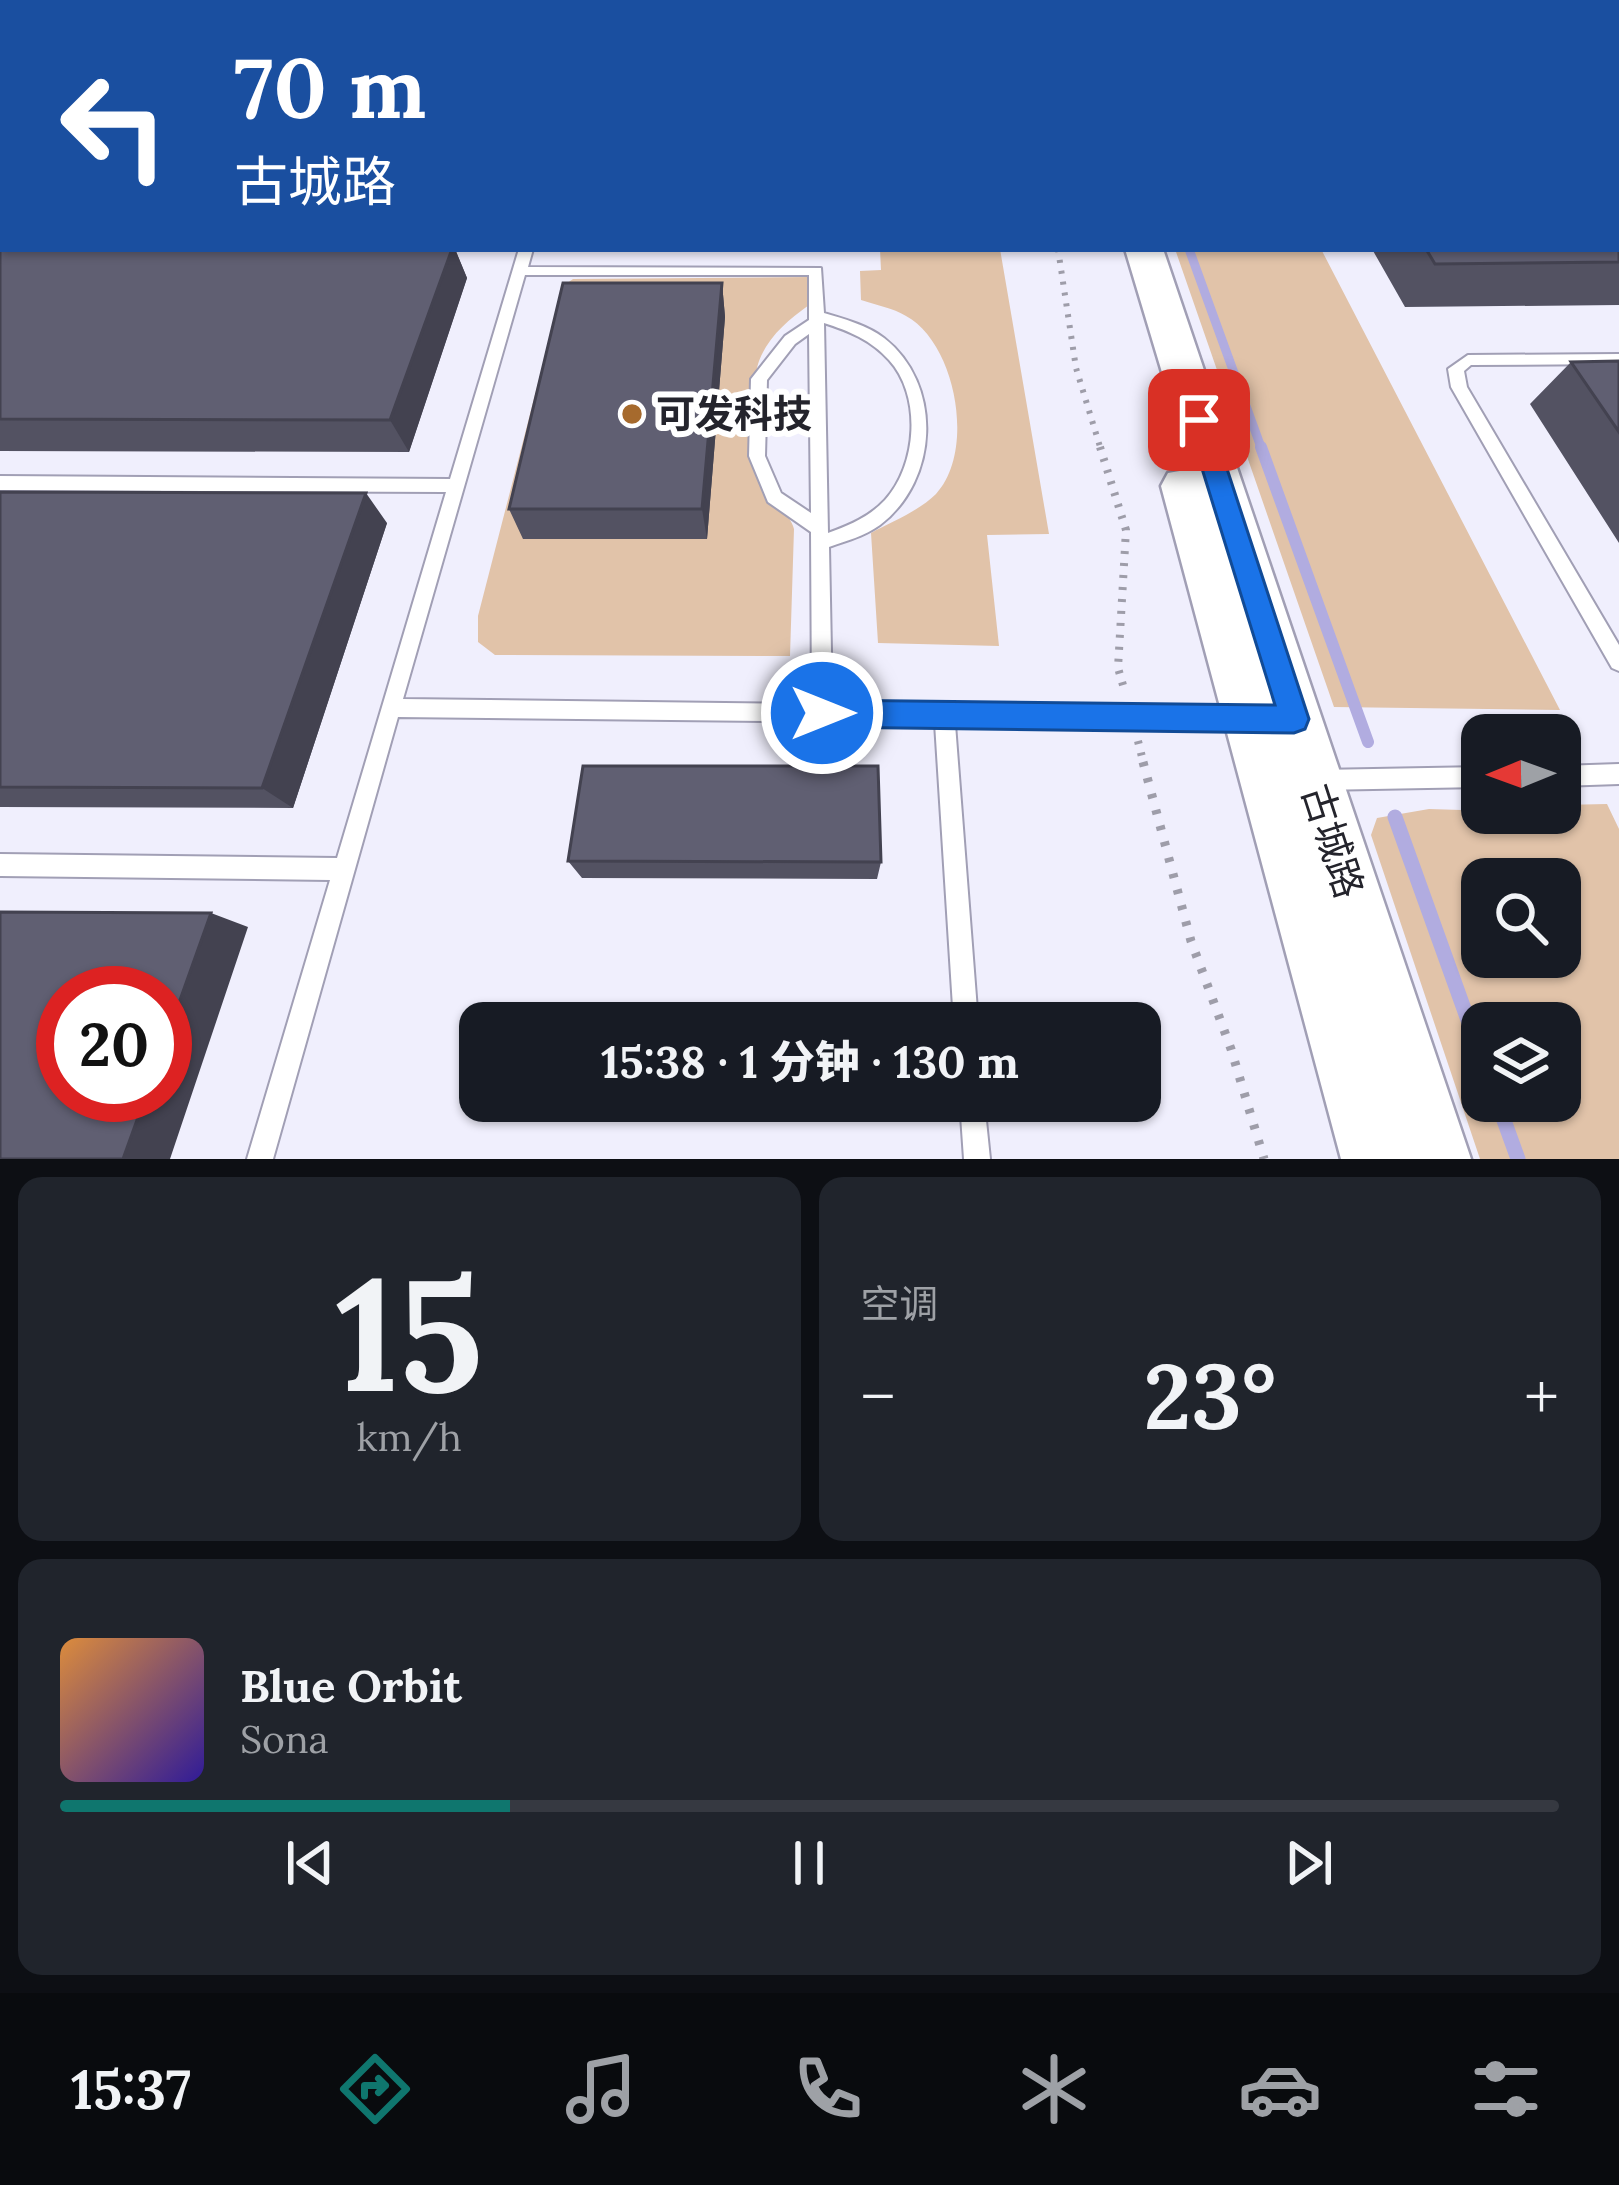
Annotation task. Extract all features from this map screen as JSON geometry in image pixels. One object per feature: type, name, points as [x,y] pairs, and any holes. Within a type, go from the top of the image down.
[{"type":"main road","name":"古城路","points":[[1118,252],[1273,718],[1436,1159]]},
{"type":"main road","name":"古城路","points":[[1145,252],[1273,718],[1378,1159]]},
{"type":"lane","points":[[260,1159],[525,252]]},
{"type":"lane","points":[[520,272],[816,271],[822,713]]},
{"type":"lane","points":[[817,319],[881,342],[903,368],[917,399],[920,427],[904,487],[886,511],[869,524],[820,536]]},
{"type":"lane","points":[[817,319],[790,340],[759,379],[757,456],[774,497],[820,536]]},
{"type":"lane","points":[[1619,359],[1468,360],[1456,369],[1459,387],[1619,662]]},
{"type":"lane","points":[[0,483],[456,486]]},
{"type":"lane","points":[[392,708],[1273,718]]},
{"type":"lane","points":[[944,714],[965,1002]]},
{"type":"lane","points":[[1581,776],[1619,775]]},
{"type":"lane","points":[[1299,781],[1461,777]]},
{"type":"lane","points":[[0,865],[345,869]]},
{"type":"lane","points":[[973,1122],[976,1159]]},
{"type":"shaded area","points":[[880,252],[1001,252],[1049,534],[987,535],[999,646],[878,643],[871,533],[936,494],[948,475],[957,426],[948,373],[923,330],[901,313],[861,300],[860,271],[881,270]]},
{"type":"shaded area","points":[[1176,252],[1323,252],[1560,710],[1334,707]]},
{"type":"shaded area","points":[[809,277],[809,305],[780,330],[759,361],[753,404],[760,484],[794,529],[790,656],[495,655],[478,642],[478,616],[563,286],[573,279]]},
{"type":"shaded area","points":[[1607,804],[1619,829],[1619,1159],[1480,1159],[1468,1122],[1581,1122],[1581,1002],[1461,1002],[1461,1103],[1371,835],[1377,818],[1429,809],[1461,810],[1461,834],[1581,834],[1581,805]]},
{"type":"building","points":[[0,252],[451,252],[390,420],[0,419]]},
{"type":"building","points":[[1428,252],[1619,252],[1619,262],[1435,264]]},
{"type":"building","points":[[563,283],[722,283],[702,509],[509,509]]},
{"type":"building","points":[[1619,361],[1619,432],[1571,362]]},
{"type":"building","points":[[0,492],[366,493],[262,788],[0,787]]},
{"type":"building","points":[[583,766],[878,766],[881,862],[568,861]]},
{"type":"building","points":[[0,912],[211,913],[192,966],[36,966],[36,1122],[136,1122],[123,1159],[0,1159]]},
{"type":"waterway","points":[[1190,252],[1262,450]]},
{"type":"waterway","points":[[1261,447],[1368,742]]},
{"type":"waterway","points":[[1395,817],[1462,1002]]},
{"type":"waterway","points":[[1505,1122],[1518,1159]]},
{"type":"place","name":"可发科技","points":[[632,414]]},
{"type":"route","points":[[822,713],[1294,719],[1199,420]]}]
